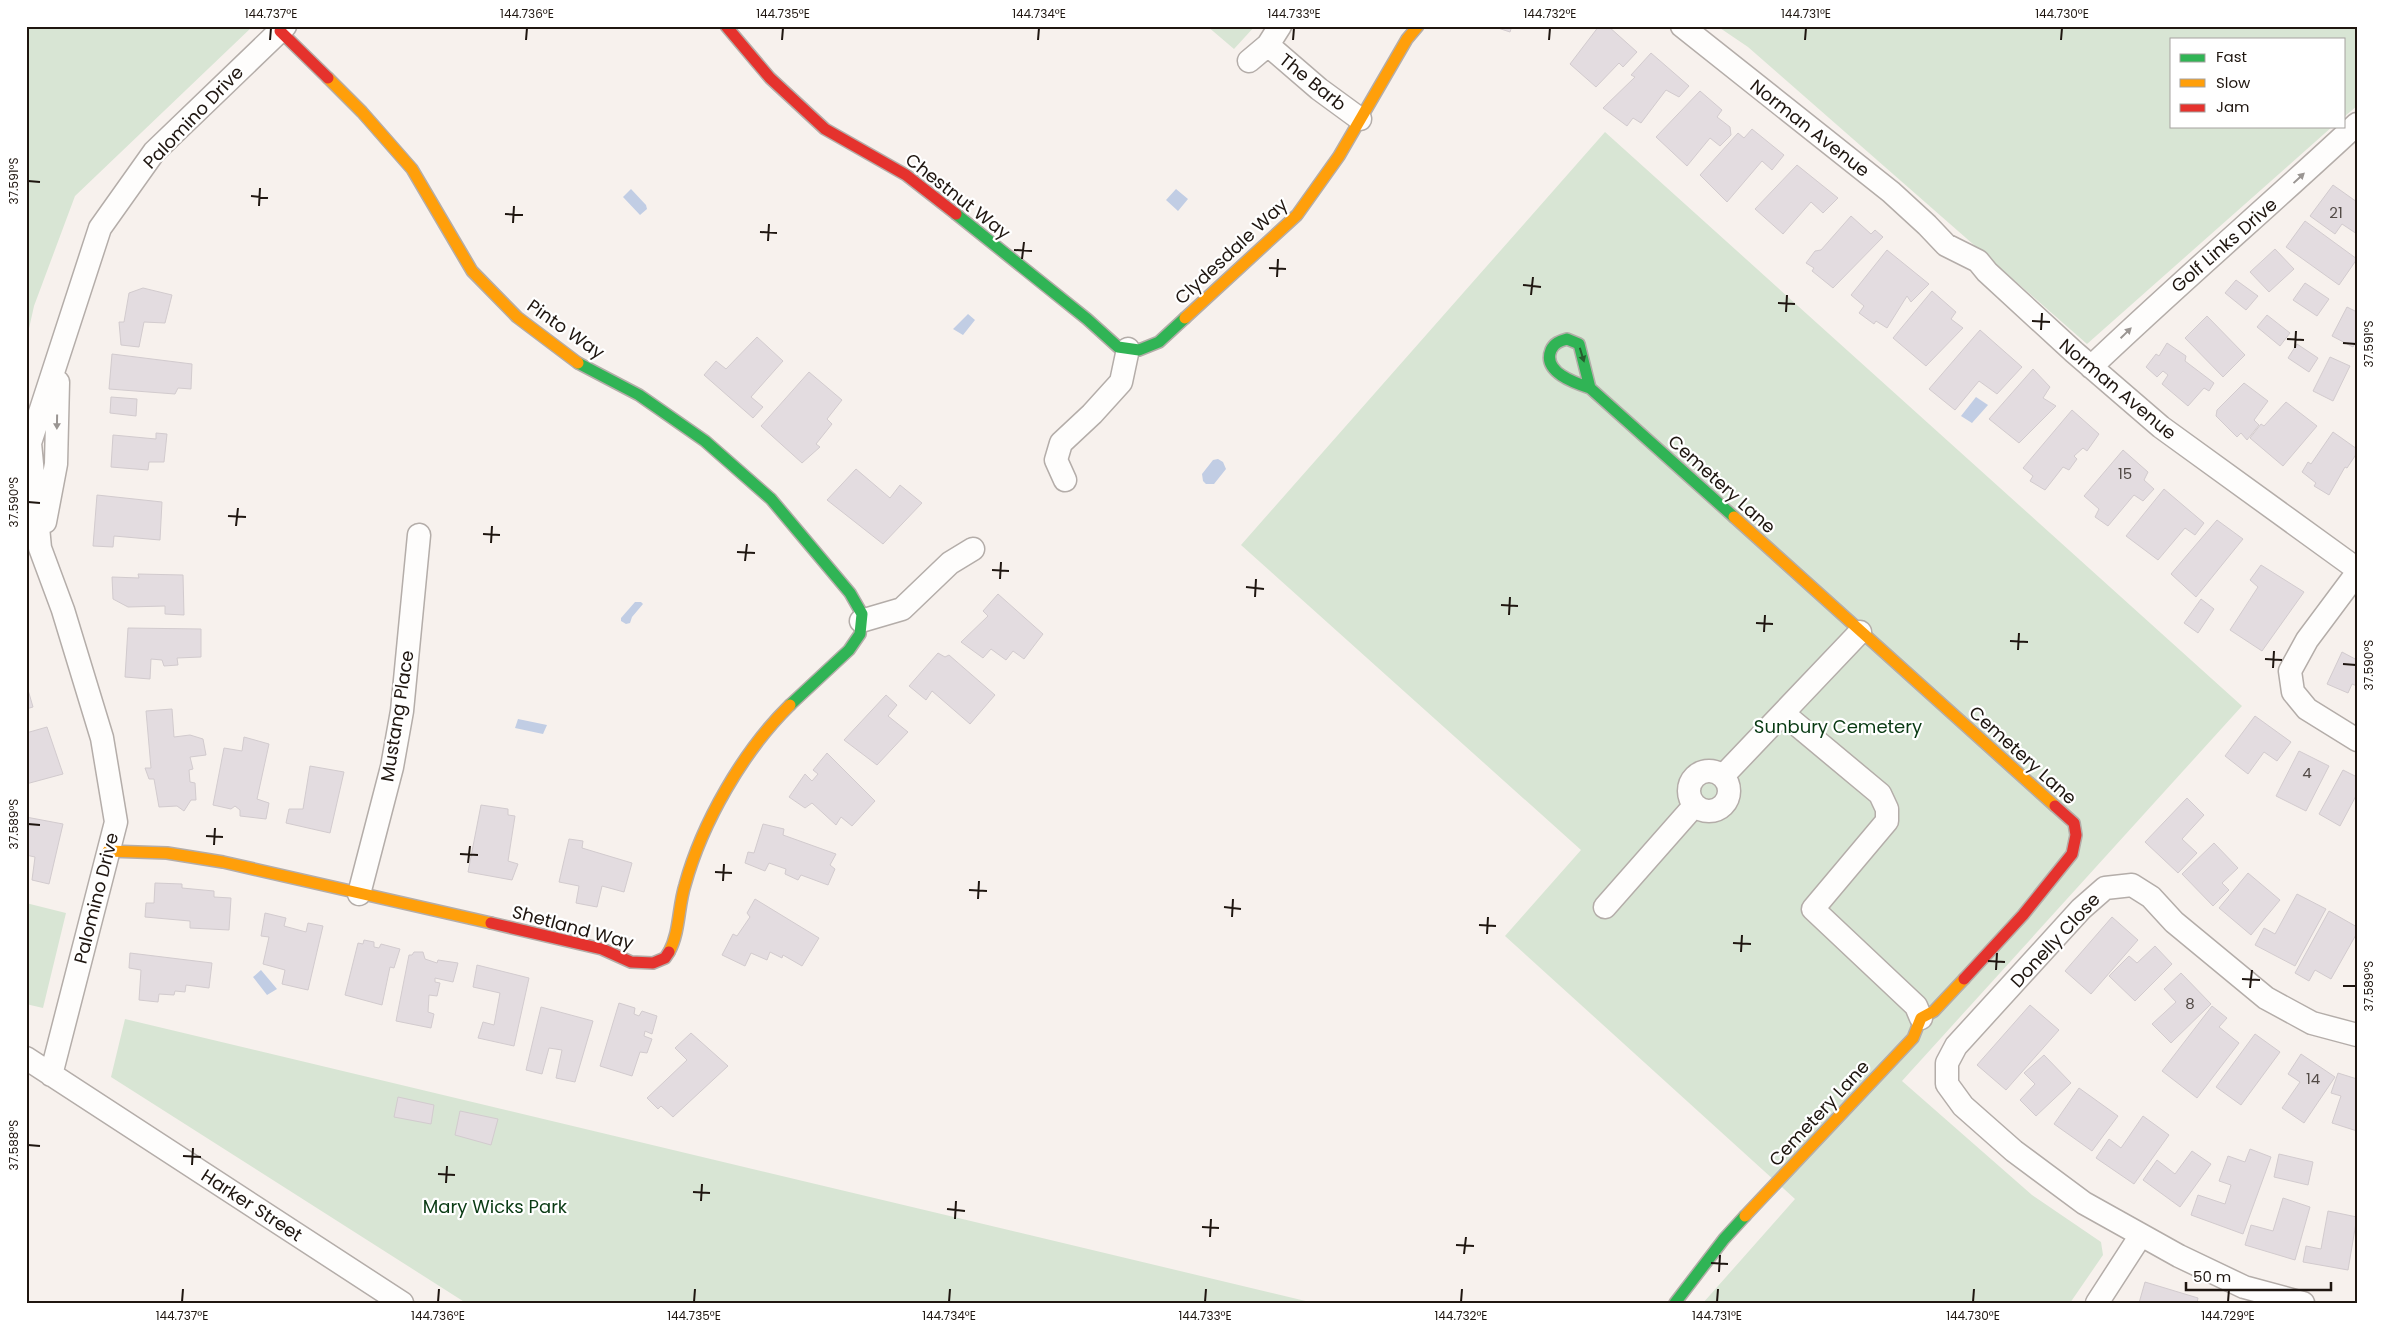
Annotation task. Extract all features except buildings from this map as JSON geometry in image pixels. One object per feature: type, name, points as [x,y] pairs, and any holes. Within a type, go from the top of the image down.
[{"type":"street","name":"Chestnut Way","points":[[726,26],[770,78],[825,129],[906,175],[1087,319],[1118,347],[1128,349]]},
{"type":"street","name":"Clydesdale Way","points":[[1128,349],[1139,350],[1159,342],[1297,215],[1339,156],[1407,39],[1418,26]]},
{"type":"street","name":"Norman Avenue","points":[[1682,26],[1891,192],[1928,224],[1946,246],[1978,261],[1986,272],[2161,427],[2357,569]]},
{"type":"street","name":"Palomino Drive","points":[[51,1075],[116,822],[102,738],[63,610],[40,548],[56,464],[58,356],[100,228],[154,152],[282,29]]},
{"type":"street","name":"Pinto Way","points":[[282,29],[362,112],[412,169],[472,271],[517,317],[577,362],[639,395],[713,447],[771,499],[827,564],[850,592],[862,614],[862,621]]},
{"type":"street","name":"The Barb","points":[[1249,61],[1274,35],[1319,89],[1360,119]]},
{"type":"street","name":"Golf Links Drive","points":[[2091,367],[2150,311],[2357,124]]},
{"type":"street","points":[[1066,480],[1056,460],[1061,443],[1092,414],[1121,382],[1128,349]]},
{"type":"street","name":"Cemetery Lane","points":[[1590,388],[2074,823],[2076,836],[2072,854],[2023,915],[1934,1011],[1921,1018],[1913,1038],[1724,1239],[1675,1303]]},
{"type":"street","name":"Mustang Place","points":[[359,894],[392,768],[402,711],[418,535]]},
{"type":"street","points":[[862,621],[902,609],[950,563],[973,549]]},
{"type":"street","points":[[2357,573],[2307,640],[2290,671],[2293,692],[2307,709],[2357,740]]},
{"type":"street","name":"Shetland Way","points":[[108,851],[167,853],[223,862],[602,949],[631,962],[653,963],[665,958],[674,943],[684,887],[697,848],[719,805],[748,756],[776,719],[828,667],[849,650],[860,634],[862,621]]},
{"type":"street","points":[[1605,907],[1694,806],[1707,812],[1721,808],[1729,796],[1727,782],[1723,776],[1860,632]]},
{"type":"street","points":[[1784,714],[1880,794],[1887,809],[1887,821],[1813,909],[1916,1006],[1921,1018]]},
{"type":"street","name":"Donelly Close","points":[[2141,1235],[2084,1203],[2014,1151],[1962,1106],[1948,1084],[1947,1063],[1956,1046],[2081,909],[2105,888],[2132,885],[2151,897],[2174,922],[2266,998],[2312,1023],[2357,1035]]},
{"type":"street","name":"Harker Street","points":[[26,1058],[402,1303]]},
{"type":"street","points":[[2097,1303],[2141,1235],[2179,1256],[2244,1287],[2303,1303]]},
{"type":"green space","points":[[26,26],[253,26],[75,196],[34,306],[26,342]]},
{"type":"green space","points":[[1207,26],[1255,26],[1234,49]]},
{"type":"green space","points":[[1717,26],[2357,26],[2357,106],[2346,115],[2346,38],[2170,38],[2170,128],[2331,128],[2087,344],[1748,47]]},
{"type":"green space","name":"Sunbury Cemetery","points":[[1605,132],[2242,706],[1902,1081],[2032,1195],[2101,1242],[2103,1255],[2070,1303],[1703,1303],[1795,1199],[1505,936],[1581,850],[1241,545]]},
{"type":"green space","points":[[26,903],[66,913],[43,1008],[26,1004]]},
{"type":"green space","name":"Mary Wicks Park","points":[[125,1019],[1314,1303],[466,1303],[111,1077]]},
{"type":"water","points":[[631,189],[646,205],[647,209],[640,215],[623,197]]},
{"type":"water","points":[[1176,189],[1188,199],[1178,211],[1166,200]]},
{"type":"water","points":[[968,314],[975,320],[963,335],[953,329]]},
{"type":"water","points":[[1976,397],[1988,405],[1972,423],[1961,416]]},
{"type":"water","points":[[1218,459],[1223,462],[1226,469],[1214,484],[1206,484],[1203,481],[1202,474],[1213,460]]},
{"type":"water","points":[[635,602],[643,604],[632,617],[630,623],[626,624],[621,621],[621,618]]},
{"type":"water","points":[[518,719],[547,725],[543,734],[515,728]]},
{"type":"water","points":[[261,970],[277,989],[267,995],[253,977]]},
{"type":"traffic: fast","points":[[956,214],[1087,319],[1118,347],[1139,350],[1159,342],[1185,318]]},
{"type":"traffic: fast","points":[[1590,388],[1579,344],[1567,339],[1556,344],[1552,348],[1549,358],[1555,370],[1569,380],[1590,388],[1734,517]]},
{"type":"traffic: fast","points":[[578,363],[639,395],[705,441],[771,499],[850,593],[862,614],[860,634],[849,650],[790,705]]},
{"type":"traffic: fast","points":[[1675,1303],[1724,1239],[1745,1216]]},
{"type":"traffic: slow","points":[[1185,318],[1297,215],[1339,156],[1407,39],[1418,26]]},
{"type":"traffic: slow","points":[[328,78],[362,112],[412,169],[472,271],[517,317],[578,363]]},
{"type":"traffic: slow","points":[[1734,517],[2055,806]]},
{"type":"traffic: slow","points":[[669,952],[673,944],[683,893],[692,861],[713,813],[726,789],[756,744],[790,705]]},
{"type":"traffic: slow","points":[[108,851],[167,853],[223,862],[491,923]]},
{"type":"traffic: slow","points":[[1745,1216],[1913,1038],[1921,1018],[1934,1011],[1964,979]]},
{"type":"traffic: jam","points":[[726,26],[770,78],[825,129],[906,175],[956,214]]},
{"type":"traffic: jam","points":[[280,31],[328,78]]},
{"type":"traffic: jam","points":[[1964,979],[2023,915],[2072,854],[2076,835],[2074,823],[2055,806]]},
{"type":"traffic: jam","points":[[491,923],[602,949],[631,962],[653,963],[665,958],[669,952]]}]
